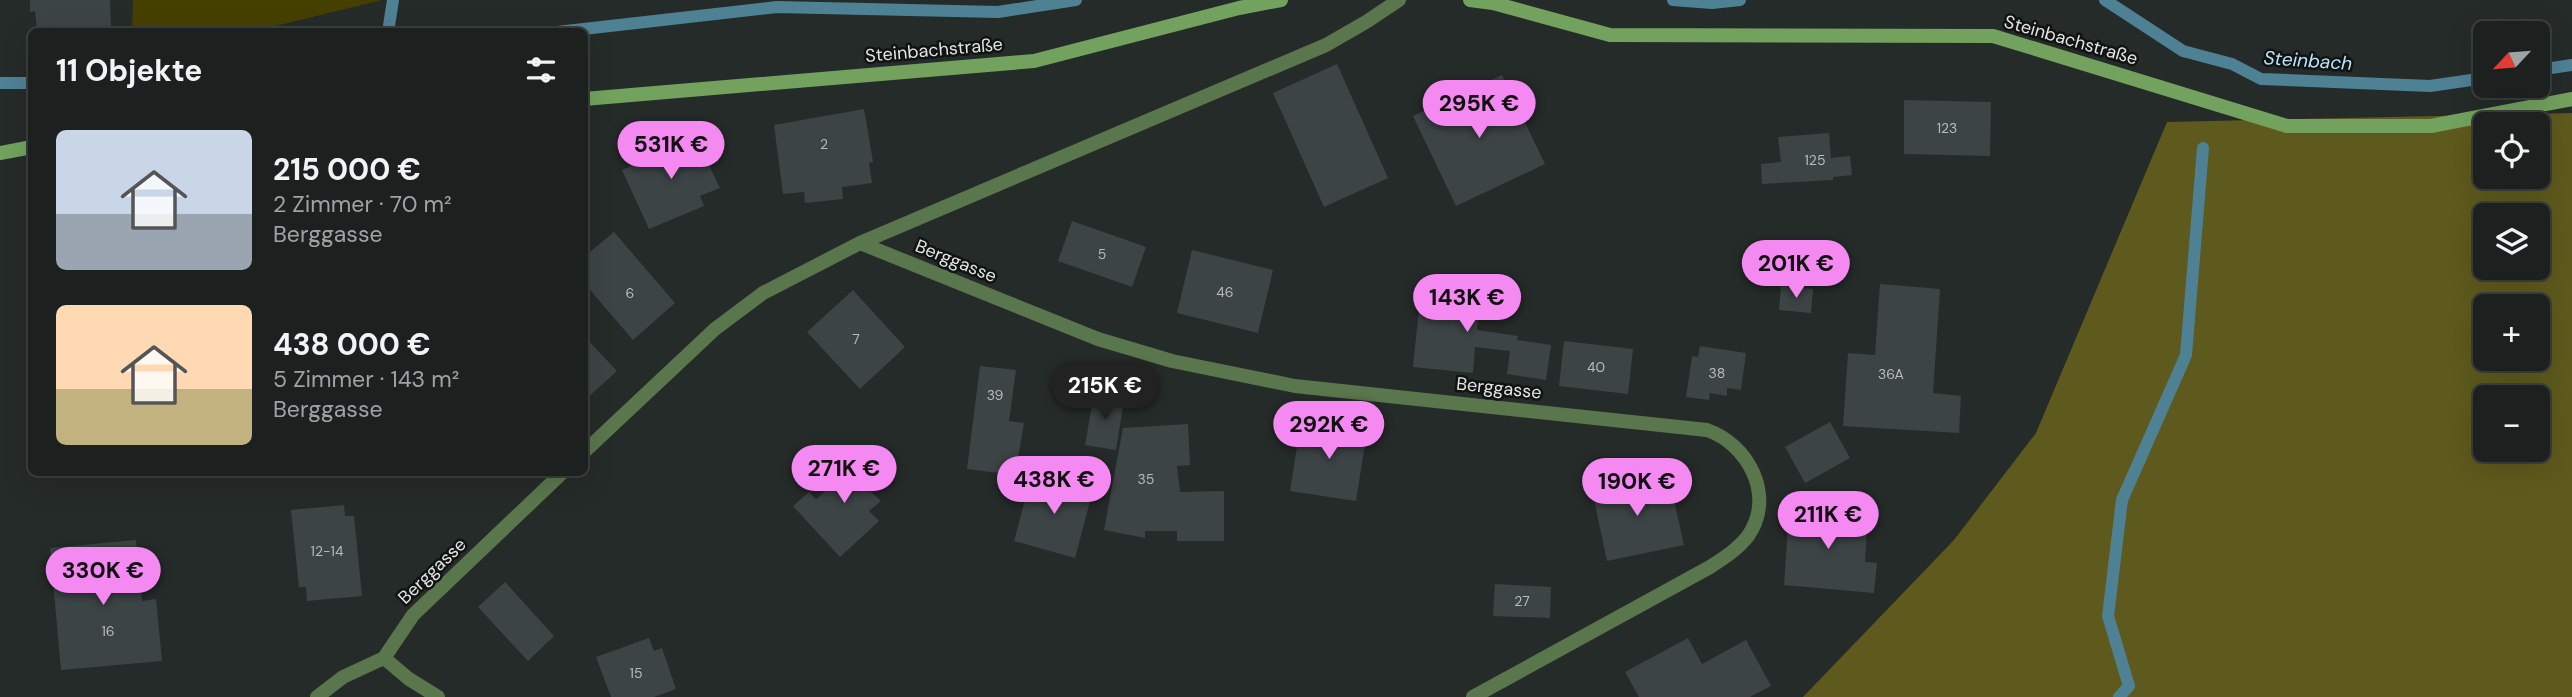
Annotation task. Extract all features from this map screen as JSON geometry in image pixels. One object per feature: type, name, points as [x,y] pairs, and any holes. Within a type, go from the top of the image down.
[{"type":"street","name":"Steinbachstraße","points":[[588,99],[1034,61],[1239,8],[1281,0]]},
{"type":"street","name":"Berggasse","points":[[588,448],[715,328],[764,293],[860,243],[1326,45],[1399,0]]},
{"type":"street","name":"Steinbachstraße","points":[[1470,0],[1493,3],[1610,35],[1993,36],[2287,126],[2431,126],[2572,99]]},
{"type":"street","points":[[0,153],[28,148]]},
{"type":"street","name":"Berggasse","points":[[860,243],[1098,339],[1172,361],[1294,386],[1706,430],[1722,435],[1737,449],[1758,481],[1760,499],[1756,520],[1737,548],[1710,567],[1473,697]]},
{"type":"street","name":"Berggasse","points":[[384,657],[413,615],[559,476]]},
{"type":"street","points":[[317,697],[343,677],[384,657],[409,679],[438,697]]},
{"type":"shaded area","points":[[133,0],[382,0],[267,28],[132,28]]},
{"type":"shaded area","points":[[2550,113],[2572,113],[2572,697],[1803,697],[1954,540],[2036,433],[2167,122],[2473,115],[2473,189],[2550,189]]},
{"type":"building","points":[[30,0],[110,0],[111,28],[37,28],[35,11],[30,12]]},
{"type":"building","points":[[1337,64],[1388,178],[1324,207],[1273,93]]},
{"type":"building","points":[[1502,75],[1545,164],[1456,206],[1413,116]]},
{"type":"building","points":[[1904,100],[1991,102],[1990,156],[1904,154]]},
{"type":"building","points":[[864,109],[873,162],[869,163],[872,183],[842,187],[843,199],[805,203],[804,192],[783,194],[774,125]]},
{"type":"building","points":[[1829,133],[1831,158],[1850,156],[1852,175],[1833,177],[1833,180],[1762,184],[1761,164],[1781,162],[1778,137]]},
{"type":"building","points":[[696,138],[720,188],[700,196],[704,206],[649,229],[622,170],[645,160],[653,140],[676,147]]},
{"type":"building","points":[[1072,221],[1146,247],[1132,287],[1058,261]]},
{"type":"building","points":[[614,232],[675,303],[633,340],[588,288],[588,254]]},
{"type":"building","points":[[1192,250],[1273,270],[1258,333],[1177,313]]},
{"type":"building","points":[[1422,279],[1482,287],[1477,330],[1518,336],[1517,340],[1551,345],[1546,380],[1507,374],[1510,351],[1475,347],[1473,373],[1413,367]]},
{"type":"building","points":[[1880,284],[1940,289],[1933,393],[1961,396],[1959,433],[1843,426],[1848,353],[1875,355]]},
{"type":"building","points":[[1781,286],[1813,289],[1811,313],[1779,310]]},
{"type":"building","points":[[853,290],[905,347],[860,389],[807,332]]},
{"type":"building","points":[[588,340],[617,371],[588,397]]},
{"type":"building","points":[[1564,341],[1633,349],[1628,394],[1559,386]]},
{"type":"building","points":[[1700,346],[1746,353],[1741,390],[1727,388],[1727,396],[1710,393],[1709,400],[1686,397],[1692,356],[1698,357]]},
{"type":"building","points":[[980,366],[1016,370],[1009,421],[1024,423],[1015,475],[967,469]]},
{"type":"building","points":[[1094,394],[1124,400],[1116,450],[1085,445]]},
{"type":"building","points":[[1301,421],[1367,431],[1356,501],[1290,491]]},
{"type":"building","points":[[1830,422],[1850,458],[1805,483],[1785,447]]},
{"type":"building","points":[[1188,424],[1190,465],[1177,466],[1180,492],[1224,491],[1224,541],[1177,541],[1177,531],[1145,531],[1145,538],[1104,530],[1123,428]]},
{"type":"building","points":[[864,454],[877,467],[877,482],[869,490],[881,501],[869,511],[879,521],[840,557],[793,506],[809,492],[816,499],[839,479],[838,466],[848,456]]},
{"type":"building","points":[[1032,474],[1093,490],[1075,558],[1014,541]]},
{"type":"building","points":[[1669,478],[1684,545],[1607,561],[1592,490],[1632,481],[1633,485]]},
{"type":"building","points":[[1804,503],[1852,507],[1850,529],[1867,530],[1865,562],[1877,563],[1874,593],[1784,585],[1789,512],[1804,514]]},
{"type":"building","points":[[344,505],[345,516],[354,516],[362,596],[307,601],[306,587],[299,587],[291,510]]},
{"type":"building","points":[[136,540],[142,601],[156,599],[162,661],[61,670],[50,548]]},
{"type":"building","points":[[505,582],[554,636],[528,661],[478,607]]},
{"type":"building","points":[[1495,584],[1551,587],[1550,618],[1493,616]]},
{"type":"building","points":[[649,638],[654,651],[662,648],[676,689],[654,697],[611,697],[596,657]]},
{"type":"building","points":[[1688,638],[1702,664],[1746,640],[1771,686],[1750,697],[1639,697],[1625,672]]},
{"type":"waterway","points":[[389,28],[393,0]]},
{"type":"waterway","name":"Steinbach","points":[[588,28],[777,7],[998,12],[1076,0]]},
{"type":"waterway","name":"Steinbach","points":[[1673,0],[1712,3],[1740,0]]},
{"type":"waterway","name":"Steinbach","points":[[2105,0],[2183,51],[2232,64],[2261,79],[2430,86],[2473,80]]},
{"type":"waterway","name":"Steinbach","points":[[2550,68],[2572,65]]},
{"type":"waterway","name":"Steinbach","points":[[0,83],[28,83]]},
{"type":"waterway","points":[[2119,697],[2129,686],[2108,616],[2122,500],[2186,355],[2203,148]]}]
